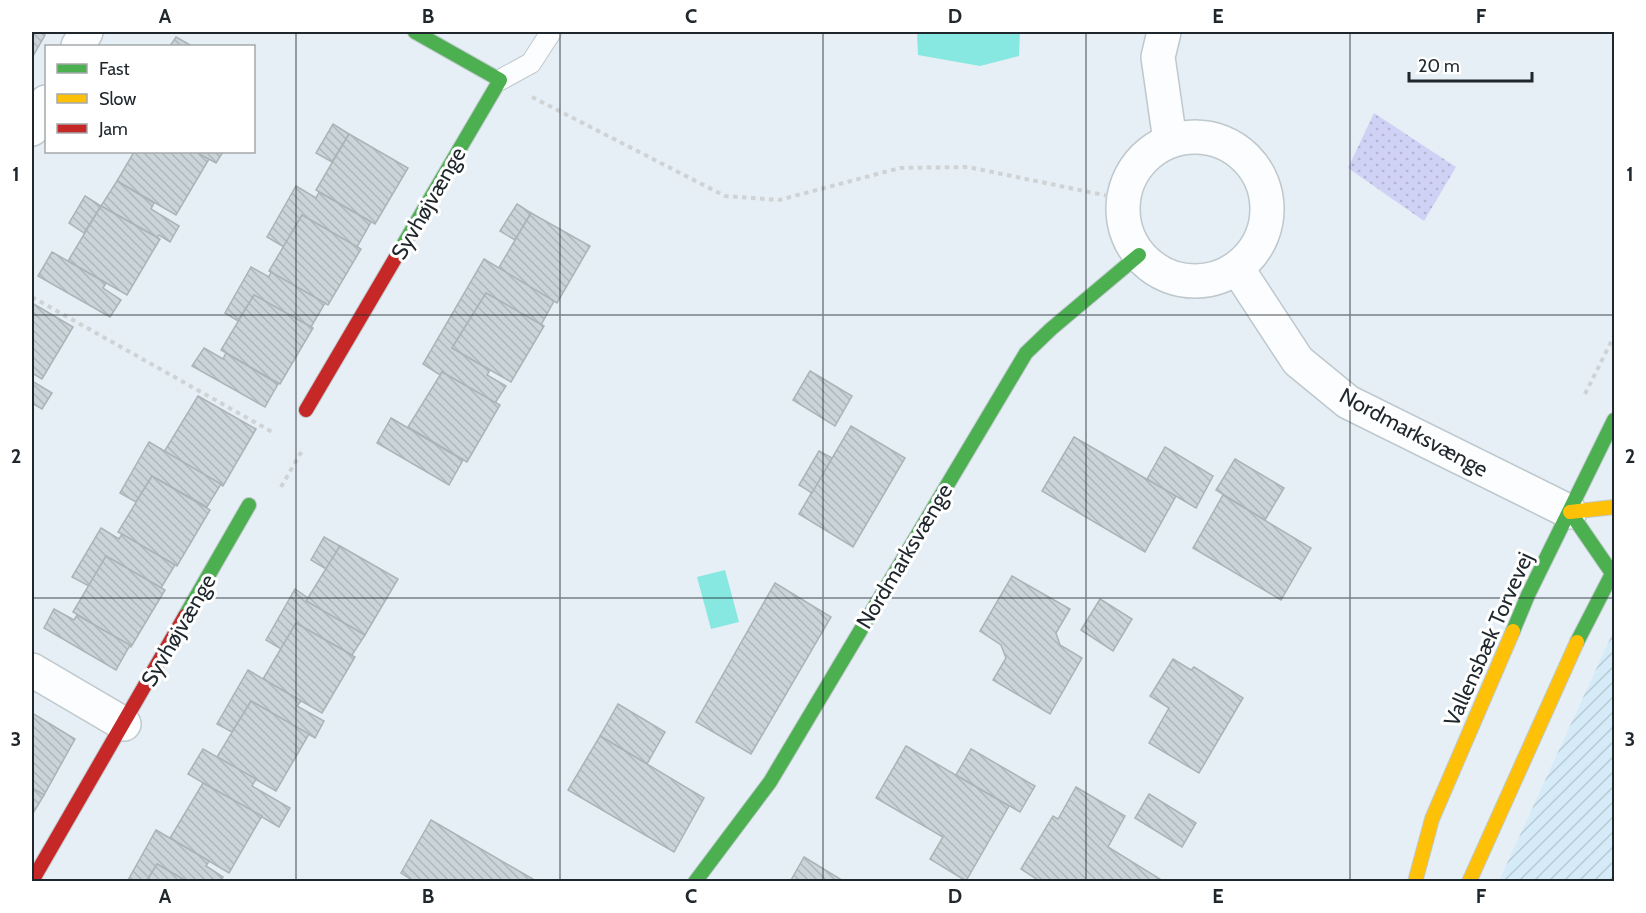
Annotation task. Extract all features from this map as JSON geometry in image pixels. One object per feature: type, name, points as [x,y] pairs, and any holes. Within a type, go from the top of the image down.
[{"type":"street","points":[[415,32],[500,80]]},
{"type":"street","points":[[1164,32],[1158,57],[1170,141]]},
{"type":"street","name":"Syvhøjvænge","points":[[306,410],[500,80]]},
{"type":"street","points":[[32,129],[45,104]]},
{"type":"street","points":[[1196,136],[1221,141],[1243,155],[1260,175],[1267,200],[1266,226],[1255,250],[1237,268],[1218,278],[1196,282],[1174,278],[1155,269],[1139,255],[1129,238],[1124,219],[1123,199],[1131,174],[1147,154],[1170,141],[1196,136]]},
{"type":"street","name":"Nordmarksvænge","points":[[695,882],[770,782],[1026,353],[1050,329],[1139,255]]},
{"type":"street","name":"Nordmarksvænge","points":[[1237,268],[1298,361],[1348,402],[1570,512]]},
{"type":"street","name":"Vallensbæk Torvevej","points":[[1415,882],[1432,819],[1528,596],[1614,420]]},
{"type":"street","name":"Syvhøjvænge","points":[[32,881],[249,505]]},
{"type":"street","points":[[1470,882],[1584,627],[1614,574],[1570,512],[1614,507]]},
{"type":"street","points":[[32,670],[124,724]]},
{"type":"lane","points":[[500,80],[531,63],[550,32]]},
{"type":"path","points":[[500,80],[725,196],[778,200],[900,168],[968,167],[1123,199]]},
{"type":"path","points":[[32,297],[282,437]]},
{"type":"shaded area","points":[[917,32],[1020,32],[1019,56],[980,66],[918,55]]},
{"type":"shaded area","points":[[1374,113],[1456,167],[1424,221],[1348,168]]},
{"type":"shaded area","points":[[725,570],[739,622],[711,629],[697,577]]},
{"type":"shaded area","points":[[1614,630],[1614,881],[1499,881],[1570,726]]},
{"type":"building","points":[[32,32],[45,35],[32,58]]},
{"type":"building","points":[[176,37],[190,45],[171,45]]},
{"type":"building","points":[[333,124],[349,134],[332,162],[316,153]]},
{"type":"building","points":[[349,134],[408,168],[375,224],[316,190]]},
{"type":"building","points":[[133,153],[198,153],[209,159],[176,215],[117,181]]},
{"type":"building","points":[[198,153],[222,153],[216,163]]},
{"type":"building","points":[[117,181],[154,203],[151,209],[179,226],[170,242],[101,206]]},
{"type":"building","points":[[296,186],[316,198],[319,192],[371,222],[357,247],[302,215],[284,247],[267,237]]},
{"type":"building","points":[[85,196],[101,206],[84,233],[69,223]]},
{"type":"building","points":[[517,204],[531,213],[515,240],[500,231]]},
{"type":"building","points":[[101,206],[160,239],[127,295],[68,261]]},
{"type":"building","points":[[531,213],[590,246],[557,303],[498,269]]},
{"type":"building","points":[[302,215],[361,249],[328,305],[269,271]]},
{"type":"building","points":[[52,252],[106,283],[103,288],[121,300],[110,317],[38,276]]},
{"type":"building","points":[[484,259],[554,301],[541,325],[486,293],[452,348],[490,370],[487,375],[506,386],[495,403],[442,372],[440,375],[423,364]]},
{"type":"building","points":[[251,267],[269,277],[271,272],[325,303],[311,327],[254,295],[238,321],[225,313]]},
{"type":"building","points":[[486,293],[544,326],[511,382],[452,348]]},
{"type":"building","points":[[254,295],[313,328],[280,384],[221,350]]},
{"type":"building","points":[[32,303],[73,327],[42,379],[32,373]]},
{"type":"building","points":[[204,348],[223,359],[226,353],[278,384],[265,407],[192,366]]},
{"type":"building","points":[[810,371],[852,396],[835,426],[793,400]]},
{"type":"building","points":[[442,372],[500,405],[467,462],[408,427]]},
{"type":"building","points":[[32,381],[52,393],[42,409],[32,403]]},
{"type":"building","points":[[198,396],[256,429],[223,486],[164,452]]},
{"type":"building","points":[[391,418],[463,460],[449,485],[377,443]]},
{"type":"building","points":[[851,426],[905,458],[853,547],[799,514]]},
{"type":"building","points":[[1074,437],[1176,496],[1145,552],[1042,491]]},
{"type":"building","points":[[149,442],[221,484],[207,507],[152,476],[136,502],[120,493]]},
{"type":"building","points":[[1165,447],[1213,476],[1196,508],[1147,479]]},
{"type":"building","points":[[819,451],[832,458],[812,493],[799,485]]},
{"type":"building","points":[[1235,459],[1284,488],[1265,520],[1216,490]]},
{"type":"building","points":[[152,476],[210,510],[177,566],[118,532]]},
{"type":"building","points":[[1223,495],[1311,548],[1281,600],[1193,548]]},
{"type":"building","points":[[101,528],[119,539],[122,534],[175,565],[161,588],[106,556],[89,586],[72,577]]},
{"type":"building","points":[[324,537],[340,546],[326,569],[311,560]]},
{"type":"building","points":[[340,546],[398,579],[365,635],[306,601]]},
{"type":"building","points":[[106,556],[165,590],[131,647],[73,612]]},
{"type":"building","points":[[1012,576],[1070,609],[1056,633],[1060,645],[1082,658],[1050,714],[993,680],[1006,658],[1001,645],[980,631]]},
{"type":"building","points":[[775,583],[831,617],[751,754],[696,722]]},
{"type":"building","points":[[295,589],[308,598],[306,601],[365,635],[352,655],[296,623],[281,649],[266,640]]},
{"type":"building","points":[[1100,599],[1132,619],[1113,651],[1081,630]]},
{"type":"building","points":[[54,609],[74,620],[77,615],[130,645],[116,670],[44,628]]},
{"type":"building","points":[[296,623],[355,657],[322,713],[263,679]]},
{"type":"building","points":[[1173,659],[1191,670],[1194,667],[1243,698],[1199,773],[1149,743],[1169,708],[1150,696]]},
{"type":"building","points":[[248,670],[301,701],[297,706],[324,721],[315,738],[251,701],[232,732],[217,724]]},
{"type":"building","points":[[251,701],[309,734],[276,791],[217,757]]},
{"type":"building","points":[[618,704],[665,732],[647,764],[600,736]]},
{"type":"building","points":[[32,713],[75,739],[44,795],[32,788]]},
{"type":"building","points":[[600,736],[704,798],[674,852],[568,790]]},
{"type":"building","points":[[906,746],[1009,806],[966,881],[930,859],[943,837],[876,798]]},
{"type":"building","points":[[203,749],[256,779],[252,786],[290,808],[279,827],[188,774]]},
{"type":"building","points":[[971,749],[1035,786],[1020,812],[956,775]]},
{"type":"building","points":[[203,783],[262,816],[229,873],[170,838]]},
{"type":"building","points":[[1076,787],[1125,816],[1108,847],[1160,879],[1159,882],[1041,882],[1021,869],[1053,816],[1058,819]]},
{"type":"building","points":[[32,788],[44,795],[32,815]]},
{"type":"building","points":[[1149,794],[1196,823],[1182,847],[1135,818]]},
{"type":"building","points":[[431,820],[538,882],[415,882],[401,873]]},
{"type":"building","points":[[156,830],[209,861],[206,866],[223,877],[220,882],[188,882],[157,864],[146,882],[127,882]]},
{"type":"building","points":[[804,857],[845,882],[790,882]]},
{"type":"building","points":[[157,864],[188,882],[146,882]]},
{"type":"traffic: fast","points":[[396,257],[500,80],[415,32]]},
{"type":"traffic: fast","points":[[695,882],[770,782],[1026,353],[1139,255]]},
{"type":"traffic: fast","points":[[1513,631],[1528,595],[1614,420]]},
{"type":"traffic: fast","points":[[185,616],[249,505]]},
{"type":"traffic: fast","points":[[1570,512],[1614,576]]},
{"type":"traffic: fast","points":[[1577,642],[1614,570]]},
{"type":"traffic: slow","points":[[1570,512],[1614,507]]},
{"type":"traffic: slow","points":[[1415,882],[1432,819],[1513,631]]},
{"type":"traffic: slow","points":[[1469,882],[1577,642]]},
{"type":"traffic: jam","points":[[306,410],[396,257]]},
{"type":"traffic: jam","points":[[32,881],[185,616]]}]
